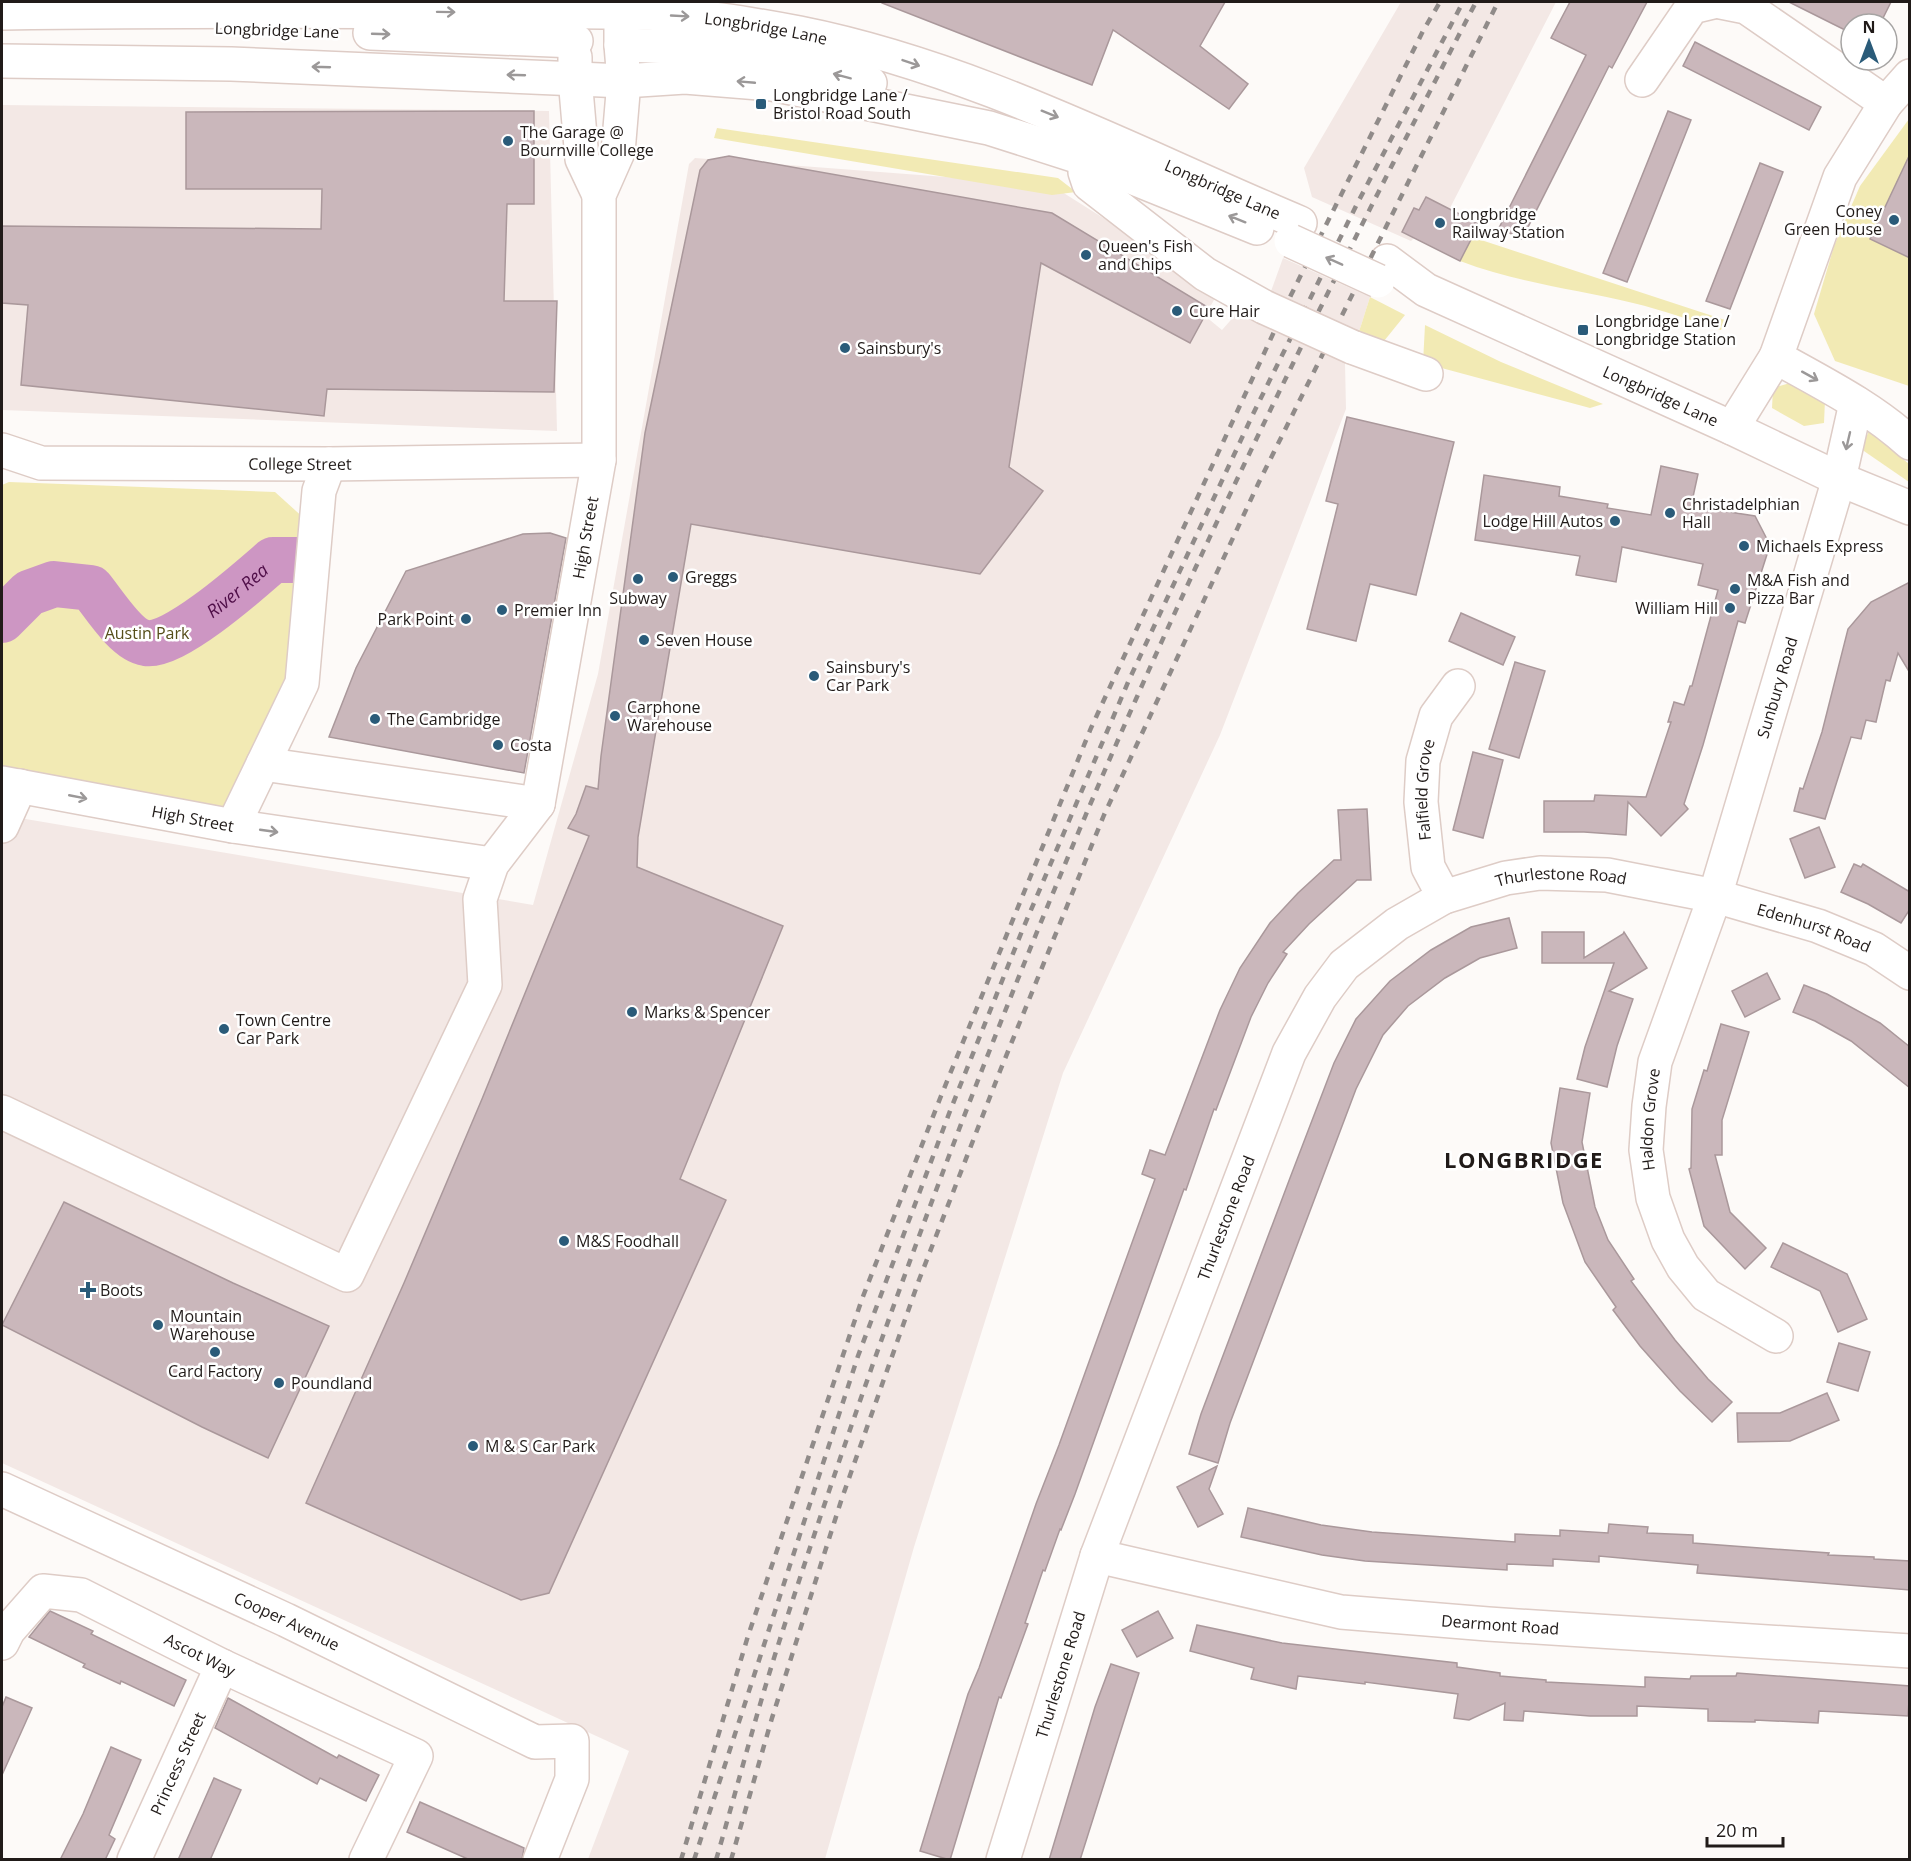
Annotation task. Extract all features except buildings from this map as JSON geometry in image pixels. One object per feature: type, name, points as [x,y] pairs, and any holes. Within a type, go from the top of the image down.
[{"type":"street","points":[[1642,80],[1692,7],[1713,2]]},
{"type":"street","points":[[1721,2],[1746,7],[1886,102]]},
{"type":"street","name":"Longbridge Lane","points":[[2,13],[284,11],[621,20],[686,16],[798,33],[879,52],[996,92],[1084,128],[1295,232],[1910,508]]},
{"type":"street","points":[[575,18],[624,81]]},
{"type":"street","name":"High Street","points":[[575,18],[575,78],[582,159],[599,195]]},
{"type":"street","name":"Longbridge Lane","points":[[621,20],[714,48],[783,60],[991,117],[1056,148]]},
{"type":"street","name":"High Street","points":[[2,1112],[347,1275],[485,985],[480,899],[492,864],[538,804],[599,460],[599,195],[618,152],[624,81],[621,20]]},
{"type":"street","name":"Longbridge Lane","points":[[2,42],[231,64]]},
{"type":"street","name":"Longbridge Lane","points":[[2,61],[231,64],[624,81],[685,77],[772,84],[989,128],[1056,148],[1295,232]]},
{"type":"street","name":"Longbridge Lane","points":[[1732,428],[1776,357],[1840,177],[1886,102],[1910,76]]},
{"type":"street","points":[[1089,160],[1085,172],[1089,184],[1206,274],[1264,307],[1383,360],[1426,374]]},
{"type":"street","points":[[1776,357],[1856,402],[1891,425],[1910,443]]},
{"type":"street","points":[[1856,402],[1910,409]]},
{"type":"street","points":[[1839,478],[1856,402]]},
{"type":"street","name":"College Street","points":[[2,450],[41,463],[329,464],[599,460]]},
{"type":"street","points":[[233,826],[302,683],[319,491],[329,464]]},
{"type":"street","name":"Sunbury Road","points":[[1715,896],[1839,478]]},
{"type":"street","name":"Falfield Grove","points":[[1444,897],[1428,867],[1421,801],[1423,761],[1436,716],[1458,686]]},
{"type":"street","points":[[263,764],[538,804]]},
{"type":"street","points":[[2,826],[11,784]]},
{"type":"street","name":"High Street","points":[[11,784],[233,826],[492,864]]},
{"type":"street","name":"Thurlestone Road","points":[[1003,1860],[1097,1556],[1289,1053],[1320,997],[1344,965],[1397,924],[1444,897],[1506,878],[1540,873],[1607,875],[1715,896]]},
{"type":"street","name":"Edenhurst Road","points":[[1715,896],[1818,926],[1874,949],[1910,973]]},
{"type":"street","name":"Haldon Grove","points":[[1715,896],[1655,1062],[1646,1150],[1653,1198],[1668,1240],[1683,1267],[1706,1295],[1776,1336]]},
{"type":"street","name":"Cooper Avenue","points":[[2,1489],[286,1620],[535,1742],[572,1741],[572,1779],[540,1860]]},
{"type":"street","name":"Dearmont Road","points":[[1097,1556],[1341,1612],[1488,1624],[1910,1651]]},
{"type":"street","name":"Ascot Way","points":[[2,1643],[8,1631],[43,1592],[81,1595],[222,1666],[416,1756],[366,1860]]},
{"type":"street","name":"Princess Street","points":[[134,1860],[222,1666]]},
{"type":"shaded area","points":[[1401,2],[1556,2],[1450,208],[1479,224],[1460,261],[1414,238],[1411,241],[1312,197],[1304,168]]},
{"type":"shaded area","points":[[2,105],[549,111],[557,431],[2,410]]},
{"type":"shaded area","points":[[695,158],[1051,185],[1219,291],[1205,316],[1222,330],[1237,313],[1257,322],[1283,258],[1370,297],[1358,335],[1345,363],[1346,409],[1220,735],[1063,1073],[914,1547],[825,1859],[588,1859],[629,1751],[2,1463],[2,815],[533,905],[598,674],[689,164]]},
{"type":"green space","points":[[1909,119],[1909,386],[1835,361],[1814,314],[1834,246],[1860,186]]},
{"type":"green space","points":[[717,128],[1058,178],[1076,192],[1052,195],[714,138]]},
{"type":"green space","points":[[1472,237],[1725,320],[1721,330],[1644,306],[1482,269],[1460,261]]},
{"type":"green space","points":[[1370,297],[1405,315],[1380,346],[1358,335]]},
{"type":"green space","points":[[1425,325],[1501,362],[1603,404],[1590,408],[1423,363]]},
{"type":"green space","points":[[1790,383],[1825,400],[1824,423],[1804,426],[1772,408],[1773,388]]},
{"type":"green space","points":[[1869,431],[1909,464],[1909,482],[1861,449]]},
{"type":"green space","name":"Austin Park","points":[[9,482],[275,492],[306,520],[287,701],[221,817],[2,766],[2,485]]},
{"type":"waterway","name":"River Rea","points":[[2,620],[29,593],[54,584],[91,588],[131,635],[146,643],[159,642],[175,635],[212,611],[273,560],[298,560]]},
{"type":"railway","points":[[681,1860],[748,1636],[862,1299],[941,1096],[1091,728],[1291,295],[1423,31],[1440,2]]},
{"type":"railway","points":[[694,1860],[858,1356],[950,1111],[1022,931],[1129,680],[1253,414],[1357,204],[1463,2]]},
{"type":"railway","points":[[716,1860],[772,1664],[815,1532],[887,1324],[1003,1016],[1087,812],[1225,505],[1323,302],[1476,2]]},
{"type":"railway","points":[[731,1860],[772,1718],[842,1498],[919,1280],[1000,1071],[1104,815],[1259,482],[1498,2]]},
{"type":"place","name":"Longbridge Lane / Bristol Road South","points":[[761,104]]},
{"type":"place","name":"The Garage @ Bournville College","points":[[508,141]]},
{"type":"place","name":"Coney Green House","points":[[1894,220]]},
{"type":"place","name":"Longbridge Railway Station","points":[[1440,223]]},
{"type":"place","name":"Queen's Fish and Chips","points":[[1086,255]]},
{"type":"place","name":"Cure Hair","points":[[1177,311]]},
{"type":"place","name":"Longbridge Lane / Longbridge Station","points":[[1583,330]]},
{"type":"place","name":"Sainsbury's","points":[[845,348]]},
{"type":"place","name":"Christadelphian Hall","points":[[1670,513]]},
{"type":"place","name":"Lodge Hill Autos","points":[[1615,521]]},
{"type":"place","name":"Michaels Express","points":[[1744,546]]},
{"type":"place","name":"Greggs","points":[[673,577]]},
{"type":"place","name":"Subway","points":[[638,579]]},
{"type":"place","name":"M&A Fish and Pizza Bar","points":[[1735,589]]},
{"type":"place","name":"William Hill","points":[[1730,608]]},
{"type":"place","name":"Premier Inn","points":[[502,610]]},
{"type":"place","name":"Park Point","points":[[466,619]]},
{"type":"place","name":"Seven House","points":[[644,640]]},
{"type":"place","name":"Sainsbury's Car Park","points":[[814,676]]},
{"type":"place","name":"Carphone Warehouse","points":[[615,716]]},
{"type":"place","name":"The Cambridge","points":[[375,719]]},
{"type":"place","name":"Costa","points":[[498,745]]},
{"type":"place","name":"Marks & Spencer","points":[[632,1012]]},
{"type":"place","name":"Town Centre Car Park","points":[[224,1029]]},
{"type":"place","name":"M&S Foodhall","points":[[564,1241]]},
{"type":"place","name":"Boots","points":[[88,1290]]},
{"type":"place","name":"Mountain Warehouse","points":[[158,1325]]},
{"type":"place","name":"Card Factory","points":[[215,1352]]},
{"type":"place","name":"Poundland","points":[[279,1383]]},
{"type":"place","name":"M & S Car Park","points":[[473,1446]]},
{"type":"district","name":"LONGBRIDGE","points":[[1524,1159]]}]
